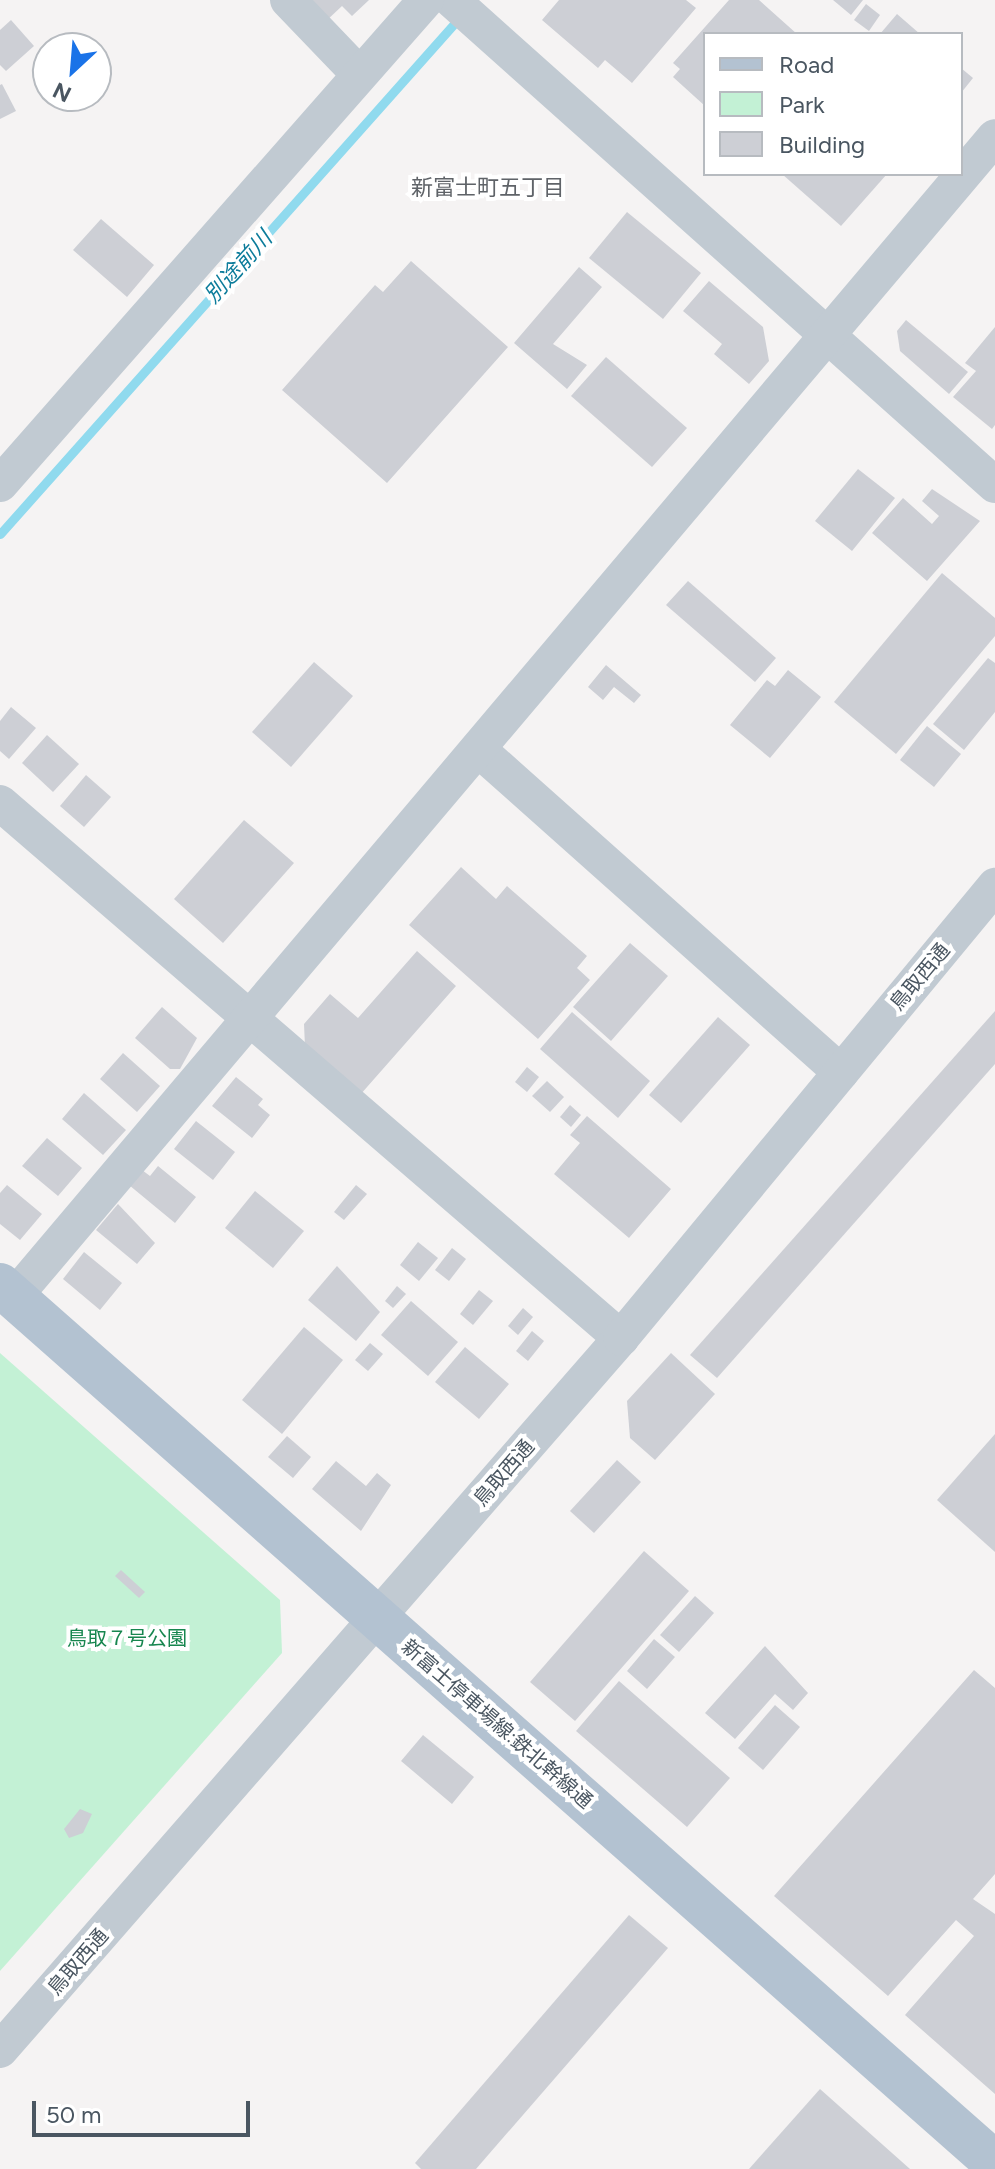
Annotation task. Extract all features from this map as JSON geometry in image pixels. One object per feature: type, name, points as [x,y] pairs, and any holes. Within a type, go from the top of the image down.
[{"type":"main road","name":"新富士停車場線:鉄北幹線通","points":[[7,1291],[995,2163]]},
{"type":"street","points":[[288,0],[359,74]]},
{"type":"street","points":[[0,484],[426,0]]},
{"type":"street","points":[[452,0],[995,485]]},
{"type":"street","points":[[963,175],[995,137]]},
{"type":"street","points":[[7,1291],[250,1018],[962,176]]},
{"type":"street","points":[[478,749],[841,1072]]},
{"type":"street","points":[[0,803],[621,1338]]},
{"type":"street","name":"鳥取西通","points":[[0,2050],[621,1338],[995,886]]},
{"type":"green space","name":"鳥取７号公園","points":[[0,1353],[280,1600],[282,1653],[0,1971]]},
{"type":"building","points":[[305,0],[369,0],[352,16],[342,6],[325,22]]},
{"type":"building","points":[[559,0],[686,0],[696,8],[632,83],[605,60],[598,68],[542,20]]},
{"type":"building","points":[[729,0],[759,0],[795,32],[703,32],[703,104],[673,77],[680,69],[673,63]]},
{"type":"building","points":[[833,0],[863,0],[851,15]]},
{"type":"building","points":[[866,4],[880,15],[869,31],[854,20]]},
{"type":"building","points":[[897,14],[918,32],[882,32]]},
{"type":"building","points":[[11,20],[32,44],[32,48],[6,71],[0,65],[0,30]]},
{"type":"building","points":[[963,70],[973,78],[963,90]]},
{"type":"building","points":[[0,85],[16,111],[0,119]]},
{"type":"building","points":[[784,176],[885,176],[841,226]]},
{"type":"building","points":[[627,212],[701,273],[663,319],[589,258]]},
{"type":"building","points":[[101,219],[154,265],[127,297],[73,250]]},
{"type":"building","points":[[411,261],[508,347],[387,483],[282,390],[375,285],[383,292]]},
{"type":"building","points":[[579,267],[602,287],[553,344],[587,365],[567,389],[514,343]]},
{"type":"building","points":[[709,281],[763,327],[769,361],[749,384],[714,354],[722,344],[683,311]]},
{"type":"building","points":[[906,320],[968,372],[949,394],[900,351],[897,331]]},
{"type":"building","points":[[995,327],[995,425],[992,429],[953,397],[976,371],[965,363]]},
{"type":"building","points":[[606,357],[687,428],[652,467],[571,396]]},
{"type":"building","points":[[858,469],[895,498],[852,551],[815,521]]},
{"type":"building","points":[[932,489],[980,521],[927,581],[872,533],[903,498],[932,524],[939,516],[922,501]]},
{"type":"building","points":[[942,573],[995,618],[995,636],[896,754],[834,702]]},
{"type":"building","points":[[688,581],[776,658],[755,682],[666,605]]},
{"type":"building","points":[[988,658],[995,663],[995,712],[964,750],[933,724]]},
{"type":"building","points":[[314,662],[353,696],[291,767],[252,732]]},
{"type":"building","points":[[606,665],[641,695],[634,703],[614,687],[603,700],[588,687]]},
{"type":"building","points":[[788,670],[821,697],[770,758],[730,725],[767,680],[775,686]]},
{"type":"building","points":[[11,707],[36,728],[9,759],[0,751],[0,721]]},
{"type":"building","points":[[927,726],[961,754],[934,787],[900,760]]},
{"type":"building","points":[[47,735],[79,764],[53,792],[22,763]]},
{"type":"building","points":[[86,775],[111,797],[84,827],[60,806]]},
{"type":"building","points":[[244,820],[294,863],[223,943],[174,899]]},
{"type":"building","points":[[461,867],[496,899],[507,886],[587,956],[577,968],[590,980],[538,1039],[409,925]]},
{"type":"building","points":[[630,943],[668,976],[611,1041],[573,1007]]},
{"type":"building","points":[[417,951],[456,986],[360,1095],[305,1047],[304,1024],[330,994],[358,1018]]},
{"type":"building","points":[[162,1007],[197,1038],[180,1069],[170,1069],[135,1038]]},
{"type":"building","points":[[995,1011],[995,1064],[717,1378],[690,1355]]},
{"type":"building","points":[[572,1012],[650,1081],[618,1118],[540,1049]]},
{"type":"building","points":[[718,1017],[750,1045],[681,1123],[649,1095]]},
{"type":"building","points":[[123,1053],[160,1086],[137,1112],[100,1079]]},
{"type":"building","points":[[527,1067],[539,1077],[527,1092],[515,1082]]},
{"type":"building","points":[[236,1077],[263,1099],[258,1105],[270,1115],[252,1138],[212,1106]]},
{"type":"building","points":[[547,1081],[564,1097],[550,1112],[532,1096]]},
{"type":"building","points":[[84,1093],[126,1130],[103,1155],[62,1119]]},
{"type":"building","points":[[570,1105],[581,1115],[571,1127],[560,1117]]},
{"type":"building","points":[[587,1116],[671,1189],[629,1238],[554,1174],[580,1143],[570,1135]]},
{"type":"building","points":[[196,1121],[235,1152],[213,1180],[174,1149]]},
{"type":"building","points":[[47,1138],[82,1168],[58,1196],[22,1166]]},
{"type":"building","points":[[158,1166],[196,1197],[175,1223],[129,1185],[142,1170],[150,1176]]},
{"type":"building","points":[[7,1185],[42,1214],[20,1240],[0,1224],[0,1193]]},
{"type":"building","points":[[356,1185],[367,1194],[344,1220],[334,1212]]},
{"type":"building","points":[[255,1191],[304,1231],[273,1268],[225,1228]]},
{"type":"building","points":[[118,1204],[155,1243],[137,1264],[96,1230]]},
{"type":"building","points":[[418,1242],[438,1258],[419,1281],[400,1265]]},
{"type":"building","points":[[452,1248],[466,1259],[449,1281],[435,1270]]},
{"type":"building","points":[[84,1252],[122,1283],[100,1310],[63,1279]]},
{"type":"building","points":[[337,1266],[380,1312],[356,1341],[308,1300]]},
{"type":"building","points":[[397,1286],[406,1294],[393,1308],[385,1301]]},
{"type":"building","points":[[479,1290],[493,1301],[473,1325],[460,1314]]},
{"type":"building","points":[[411,1301],[458,1342],[428,1376],[381,1335]]},
{"type":"building","points":[[523,1308],[533,1317],[518,1335],[508,1326]]},
{"type":"building","points":[[304,1327],[343,1360],[282,1434],[242,1400]]},
{"type":"building","points":[[532,1331],[544,1341],[528,1361],[516,1351]]},
{"type":"building","points":[[370,1343],[383,1354],[368,1371],[355,1360]]},
{"type":"building","points":[[465,1347],[509,1384],[479,1419],[435,1382]]},
{"type":"building","points":[[671,1353],[715,1394],[655,1460],[630,1438],[627,1401]]},
{"type":"building","points":[[995,1434],[995,1552],[937,1500]]},
{"type":"building","points":[[287,1436],[311,1457],[293,1478],[268,1457]]},
{"type":"building","points":[[617,1460],[641,1482],[594,1533],[570,1511]]},
{"type":"building","points":[[336,1461],[366,1486],[377,1473],[391,1485],[361,1531],[312,1489]]},
{"type":"building","points":[[644,1551],[689,1591],[575,1721],[530,1682]]},
{"type":"building","points":[[121,1570],[145,1592],[139,1598],[115,1576]]},
{"type":"building","points":[[695,1596],[714,1613],[679,1652],[660,1635]]},
{"type":"building","points":[[654,1639],[675,1657],[647,1689],[627,1671]]},
{"type":"building","points":[[765,1646],[808,1693],[793,1710],[775,1694],[735,1739],[705,1713]]},
{"type":"building","points":[[974,1670],[995,1688],[995,1874],[973,1899],[995,1914],[995,2094],[905,2015],[974,1936],[956,1920],[888,1996],[774,1896]]},
{"type":"building","points":[[619,1681],[730,1778],[687,1827],[576,1731]]},
{"type":"building","points":[[775,1705],[800,1727],[763,1770],[738,1748]]},
{"type":"building","points":[[423,1735],[474,1777],[452,1804],[401,1761]]},
{"type":"building","points":[[80,1809],[92,1814],[83,1833],[69,1838],[64,1829]]},
{"type":"building","points":[[629,1915],[668,1948],[476,2169],[421,2169],[415,2163]]},
{"type":"building","points":[[820,2089],[910,2169],[749,2169]]},
{"type":"waterway","name":"別途前川","points":[[0,534],[461,16]]},
{"type":"district","name":"新富士町五丁目","points":[[488,188]]}]
